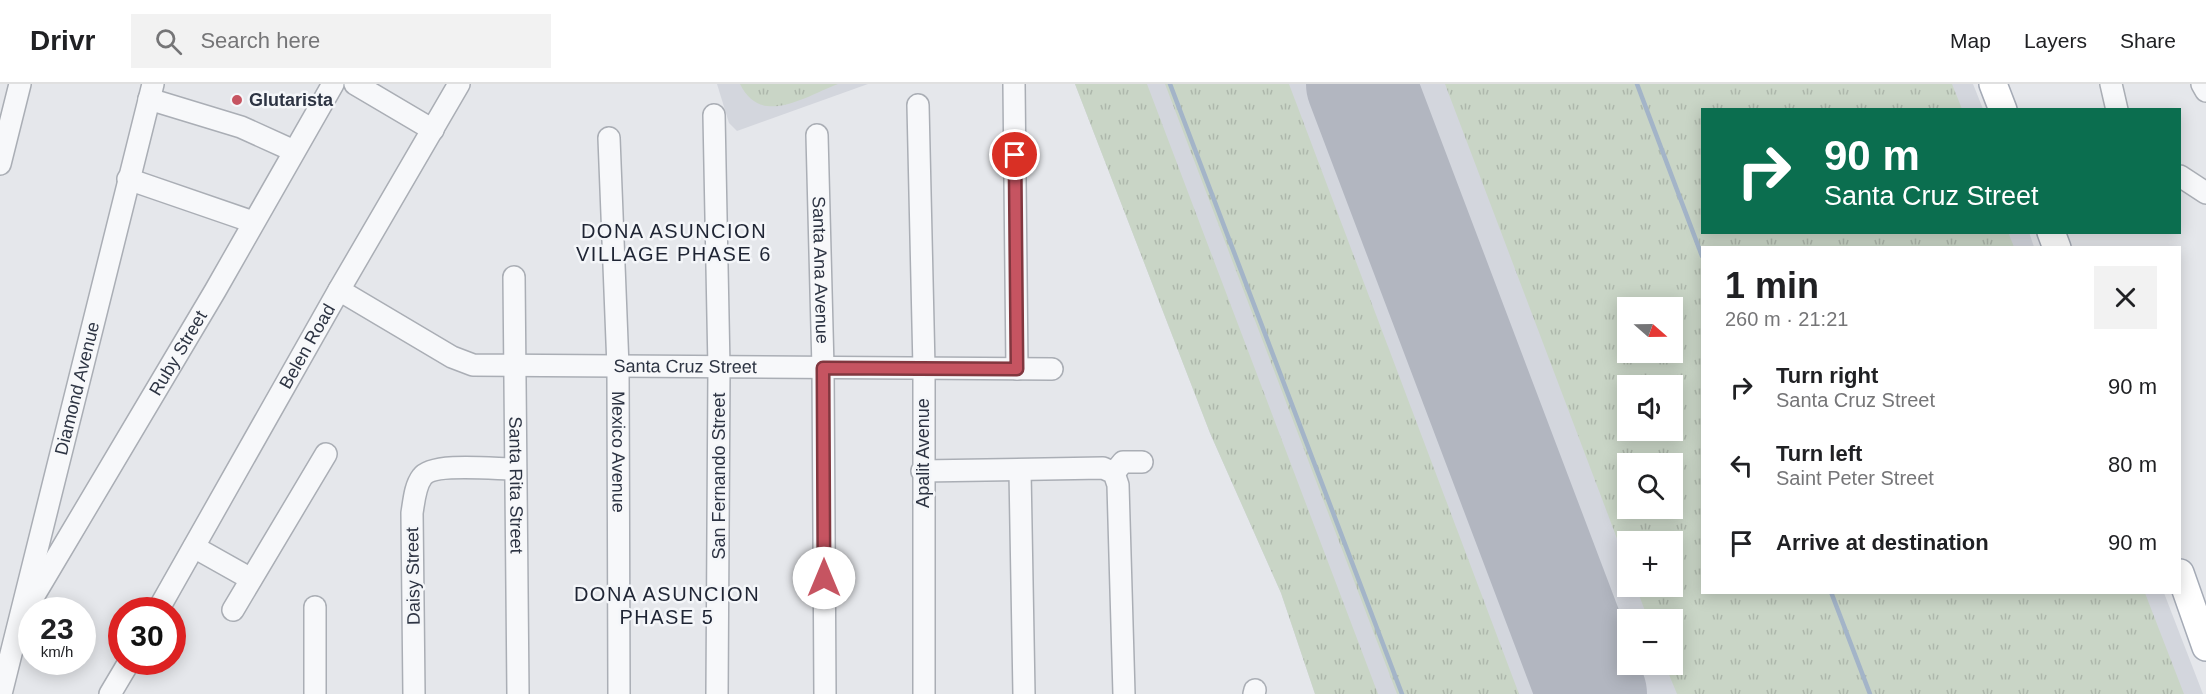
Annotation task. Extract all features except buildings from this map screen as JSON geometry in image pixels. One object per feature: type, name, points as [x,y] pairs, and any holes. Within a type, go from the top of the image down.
[{"type":"main road","points":[[1993,84],[2002,108]]},
{"type":"main road","points":[[2181,576],[2206,647]]},
{"type":"street","points":[[0,164],[4,129],[20,84]]},
{"type":"street","name":"Ruby Street","points":[[33,597],[215,291],[333,84]]},
{"type":"street","points":[[355,84],[433,130]]},
{"type":"street","name":"Belen Road","points":[[165,597],[339,290],[459,84]]},
{"type":"street","points":[[1014,84],[1017,369]]},
{"type":"street","points":[[2111,84],[2117,108]]},
{"type":"street","points":[[151,92],[241,127],[294,151]]},
{"type":"street","name":"Diamond Avenue","points":[[25,597],[151,92]]},
{"type":"street","name":"Apalit Avenue","points":[[918,105],[924,368],[922,471],[924,694]]},
{"type":"street","name":"San Fernando Street","points":[[714,115],[719,368],[717,694]]},
{"type":"street","name":"Santa Ana Avenue","points":[[817,135],[823,368],[825,694]]},
{"type":"street","name":"Mexico Avenue","points":[[609,138],[618,367],[619,694]]},
{"type":"street","points":[[2181,177],[2206,193]]},
{"type":"street","points":[[128,179],[253,222]]},
{"type":"street","name":"Santa Rita Street","points":[[514,277],[516,367],[514,469],[518,694]]},
{"type":"street","name":"Santa Cruz Street","points":[[339,290],[462,362],[490,367],[1052,369]]},
{"type":"street","points":[[233,610],[326,454]]},
{"type":"street","points":[[1114,473],[1124,462],[1142,462]]},
{"type":"street","name":"Daisy Street","points":[[414,694],[412,513],[422,476],[437,468],[514,469]]},
{"type":"street","points":[[922,471],[1103,468],[1114,473],[1118,485],[1124,694]]},
{"type":"street","points":[[1020,471],[1024,694]]},
{"type":"street","points":[[194,547],[251,579]]},
{"type":"street","points":[[315,607],[315,694]]},
{"type":"street","name":"Diamond Avenue","points":[[1,694],[18,627]]},
{"type":"street","points":[[110,694],[121,675]]},
{"type":"shaded area","points":[[717,84],[868,84],[737,131],[729,123]]},
{"type":"shaded area","points":[[1075,84],[1973,84],[1983,108],[1701,108],[1701,234],[2030,234],[2034,246],[1701,246],[1701,594],[2164,594],[2203,694],[1315,694],[1281,593],[1210,433]]},
{"type":"green space","points":[[740,84],[838,84],[798,101],[771,106],[759,104],[749,97]]},
{"type":"green space","points":[[1075,84],[1147,84],[1378,694],[1315,694],[1281,593],[1210,433]]},
{"type":"green space","points":[[1165,84],[1289,84],[1519,694],[1397,694]]},
{"type":"green space","points":[[1445,84],[1952,84],[1962,108],[1701,108],[1701,234],[2009,234],[2014,246],[1701,246],[1701,594],[2145,594],[2184,694],[1677,694],[1669,675],[1683,675],[1683,609],[1644,609],[1640,597],[1683,597],[1683,531],[1617,531],[1617,539]]},
{"type":"waterway","points":[[1170,84],[1402,694]]},
{"type":"waterway","points":[[1637,84],[1701,253]]},
{"type":"waterway","points":[[1832,594],[1870,694]]},
{"type":"runway","points":[[1361,84],[1592,694]]},
{"type":"place","name":"Glutarista","points":[[237,100]]},
{"type":"district","name":"DONA ASUNCION VILLAGE PHASE 6","points":[[674,242]]},
{"type":"district","name":"DONA ASUNCION PHASE 5","points":[[667,606]]},
{"type":"route","points":[[824,578],[823,368],[1017,369],[1015,155]]}]
